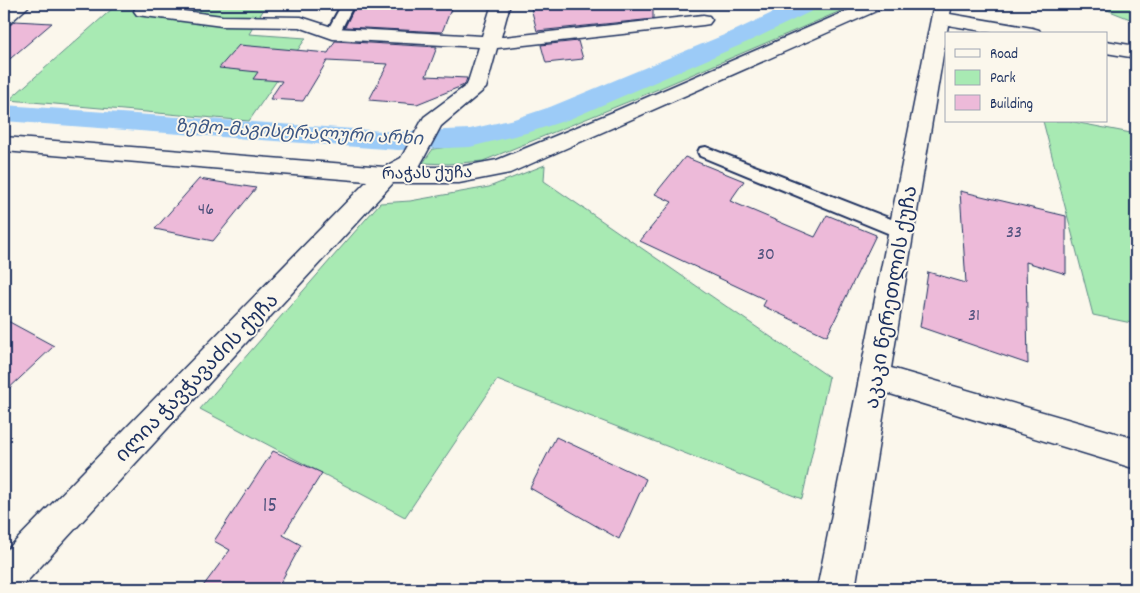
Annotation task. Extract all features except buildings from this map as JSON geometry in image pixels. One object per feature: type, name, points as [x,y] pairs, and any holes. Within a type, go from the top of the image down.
[{"type":"street","points":[[4,19],[22,4]]},
{"type":"street","points":[[147,4],[143,11],[222,21],[301,22],[333,32],[504,43],[703,20]]},
{"type":"street","points":[[490,42],[501,4]]},
{"type":"street","name":"რაჭას ქუჩა","points":[[4,144],[399,169],[458,175],[502,167],[877,4]]},
{"type":"street","points":[[942,11],[1024,32]]},
{"type":"street","name":"აკაკი წერეთლის ქუჩა","points":[[836,589],[942,11]]},
{"type":"street","name":"ილია ჭავჭავაძის ქუჩა","points":[[4,579],[399,169],[432,122],[476,88],[490,42]]},
{"type":"street","points":[[1108,47],[1136,52]]},
{"type":"street","points":[[875,376],[1136,454]]},
{"type":"lane","points":[[333,32],[348,4]]},
{"type":"lane","points":[[706,152],[902,231]]},
{"type":"green space","points":[[181,4],[267,4],[249,34],[306,38],[249,121],[9,100],[113,8],[178,7]]},
{"type":"green space","points":[[821,4],[857,4],[630,101],[483,161],[448,164],[423,163],[433,149],[485,142],[580,111]]},
{"type":"green space","points":[[1092,4],[1136,4],[1136,25],[1130,19]]},
{"type":"green space","points":[[1043,122],[1074,122],[1136,134],[1136,324],[1093,315]]},
{"type":"green space","points":[[545,165],[544,181],[829,377],[802,499],[497,380],[405,517],[200,409],[380,203],[410,201],[489,187]]},
{"type":"waterway","name":"ზემო-მაგისტრალური არხი","points":[[4,113],[398,141],[470,138],[520,126],[560,113],[744,35],[808,4]]}]
